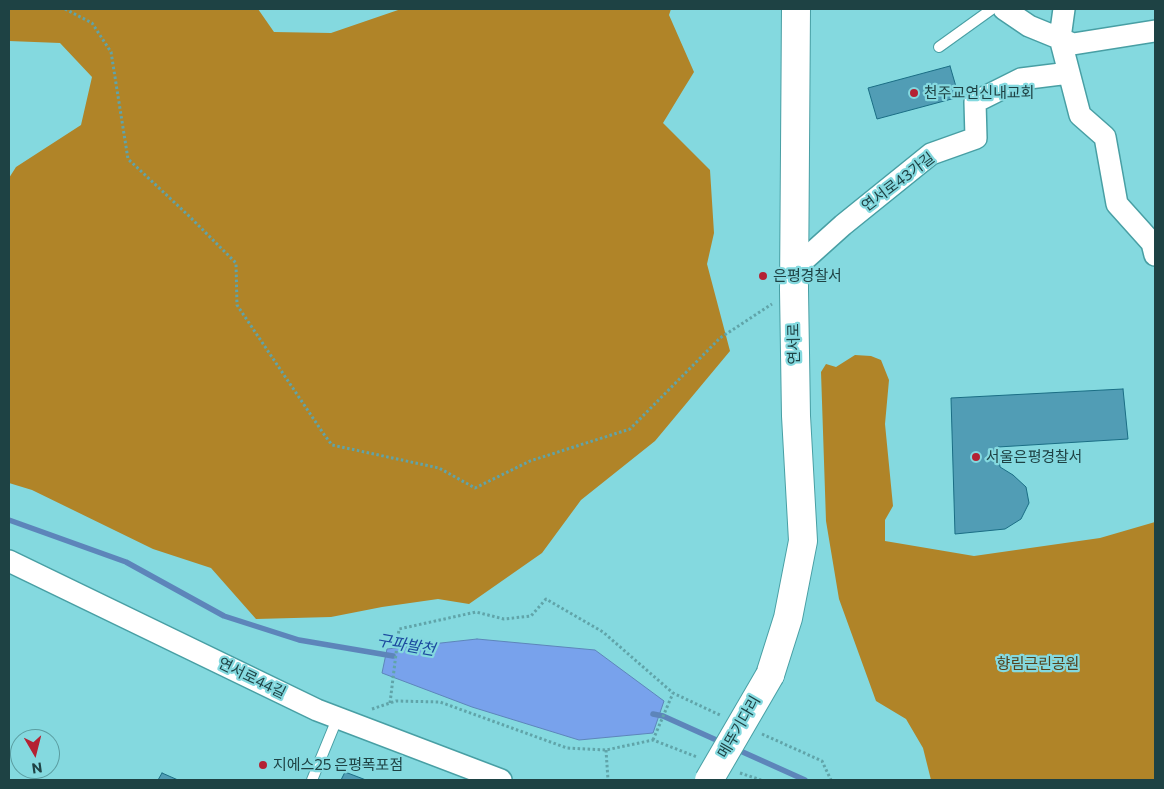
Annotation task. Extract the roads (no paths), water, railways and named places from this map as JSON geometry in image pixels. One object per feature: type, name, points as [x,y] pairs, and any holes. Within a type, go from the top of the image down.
[{"type":"main road","name":"연서로","points":[[770,675],[788,618],[803,541],[796,416],[794,280],[796,9]]},
{"type":"main road","name":"메뚜기다리","points":[[712,772],[770,675]]},
{"type":"street","points":[[1004,9],[1029,26],[1073,44],[1155,31]]},
{"type":"street","points":[[1064,9],[1060,38],[1080,115],[1105,137],[1117,204],[1152,242],[1155,255]]},
{"type":"street","name":"연서로43가길","points":[[794,280],[843,225],[931,154],[976,138],[975,102],[1021,79],[1069,73]]},
{"type":"street","name":"연서로44길","points":[[9,561],[337,719],[502,780]]},
{"type":"lane","points":[[939,47],[992,9]]},
{"type":"lane","points":[[312,780],[337,719]]},
{"type":"water","points":[[477,639],[595,650],[664,701],[653,733],[579,740],[472,707],[382,673],[387,649]]},
{"type":"waterway","name":"구파발천","points":[[9,520],[126,562],[224,616],[299,640],[393,656]]},
{"type":"waterway","name":"구파발천","points":[[653,714],[663,716],[723,743]]},
{"type":"waterway","name":"구파발천","points":[[736,749],[805,780]]},
{"type":"place","name":"천주교연신내교회","points":[[914,93]]},
{"type":"place","name":"은평경찰서","points":[[763,276]]},
{"type":"place","name":"서울은평경찰서","points":[[976,457]]},
{"type":"place","name":"지에스25 은평폭포점","points":[[263,765]]},
{"type":"park label","name":"향림근린공원","points":[[1038,664]]}]
